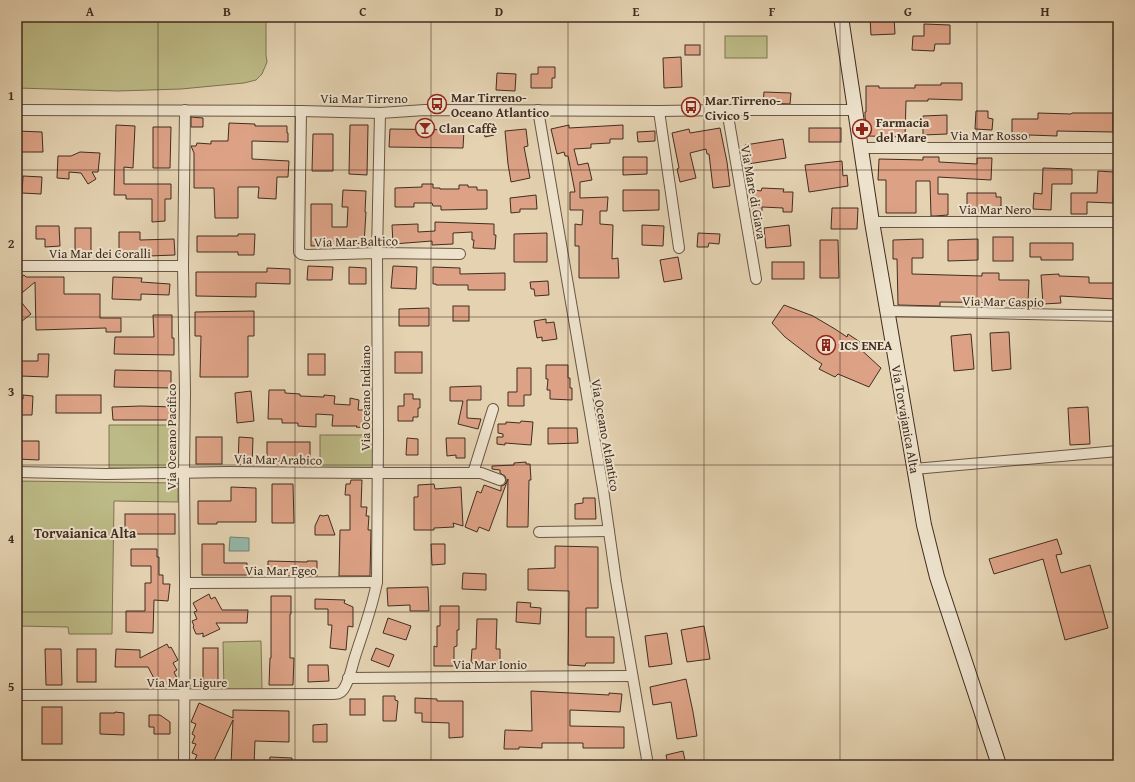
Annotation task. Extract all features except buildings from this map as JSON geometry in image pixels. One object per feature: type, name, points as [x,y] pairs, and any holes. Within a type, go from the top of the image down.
[{"type":"street","name":"Via Torvajanica Alta","points":[[841,17],[872,222],[924,525],[935,573],[999,765]]},
{"type":"street","name":"Via Mar Tirreno","points":[[17,110],[301,110],[380,113],[425,110],[855,110]]},
{"type":"street","name":"Via Oceano Pacifico","points":[[184,765],[185,393],[183,266],[185,110]]},
{"type":"street","name":"Via Mar Baltico","points":[[301,110],[299,252],[301,254],[460,254]]},
{"type":"street","name":"Via Oceano Atlantico","points":[[538,110],[648,765]]},
{"type":"street","name":"Via Mare di Giava","points":[[727,110],[756,279]]},
{"type":"street","points":[[659,111],[679,248]]},
{"type":"street","name":"Via Oceano Indiano","points":[[348,678],[374,598],[377,582],[377,253],[380,113]]},
{"type":"street","name":"Via Mar Rosso","points":[[860,148],[1118,148]]},
{"type":"street","name":"Via Mar Nero","points":[[872,222],[1118,222]]},
{"type":"street","name":"Via Mar dei Coralli","points":[[17,266],[183,266]]},
{"type":"street","name":"Via Mar Caspio","points":[[888,312],[1118,316]]},
{"type":"street","points":[[473,473],[493,409]]},
{"type":"street","points":[[914,469],[1118,451]]},
{"type":"street","name":"Via Mar Arabico","points":[[17,472],[106,474],[184,472],[481,473],[500,480]]},
{"type":"street","points":[[538,532],[609,531]]},
{"type":"street","name":"Via Mar Egeo","points":[[185,583],[377,582]]},
{"type":"street","name":"Via Mar Ionio","points":[[348,678],[632,676]]},
{"type":"street","name":"Via Mar Ligure","points":[[17,695],[338,694],[342,690],[348,678]]},
{"type":"shaded area","points":[[17,17],[266,17],[267,62],[262,74],[256,80],[244,83],[181,89],[118,91],[17,88]]},
{"type":"shaded area","points":[[725,36],[767,36],[767,58],[725,58]]},
{"type":"shaded area","points":[[109,425],[175,425],[175,469],[109,468]]},
{"type":"shaded area","points":[[320,435],[374,435],[374,468],[320,468]]},
{"type":"shaded area","points":[[17,481],[178,483],[178,502],[114,501],[112,634],[69,634],[68,627],[17,626]]},
{"type":"shaded area","points":[[230,537],[249,538],[249,551],[229,551]]},
{"type":"shaded area","points":[[261,641],[262,690],[224,691],[223,642]]},
{"type":"place","name":"Mar Tirreno- Oceano Atlantico","points":[[437,104]]},
{"type":"place","name":"Mar Tirreno- Civico 5","points":[[691,107]]},
{"type":"place","name":"Clan Caffè","points":[[425,128]]},
{"type":"place","name":"Farmacia del Mare","points":[[862,129]]},
{"type":"place","name":"ICS ENEA","points":[[826,345]]},
{"type":"district","name":"Torvaianica Alta","points":[[85,533]]}]
